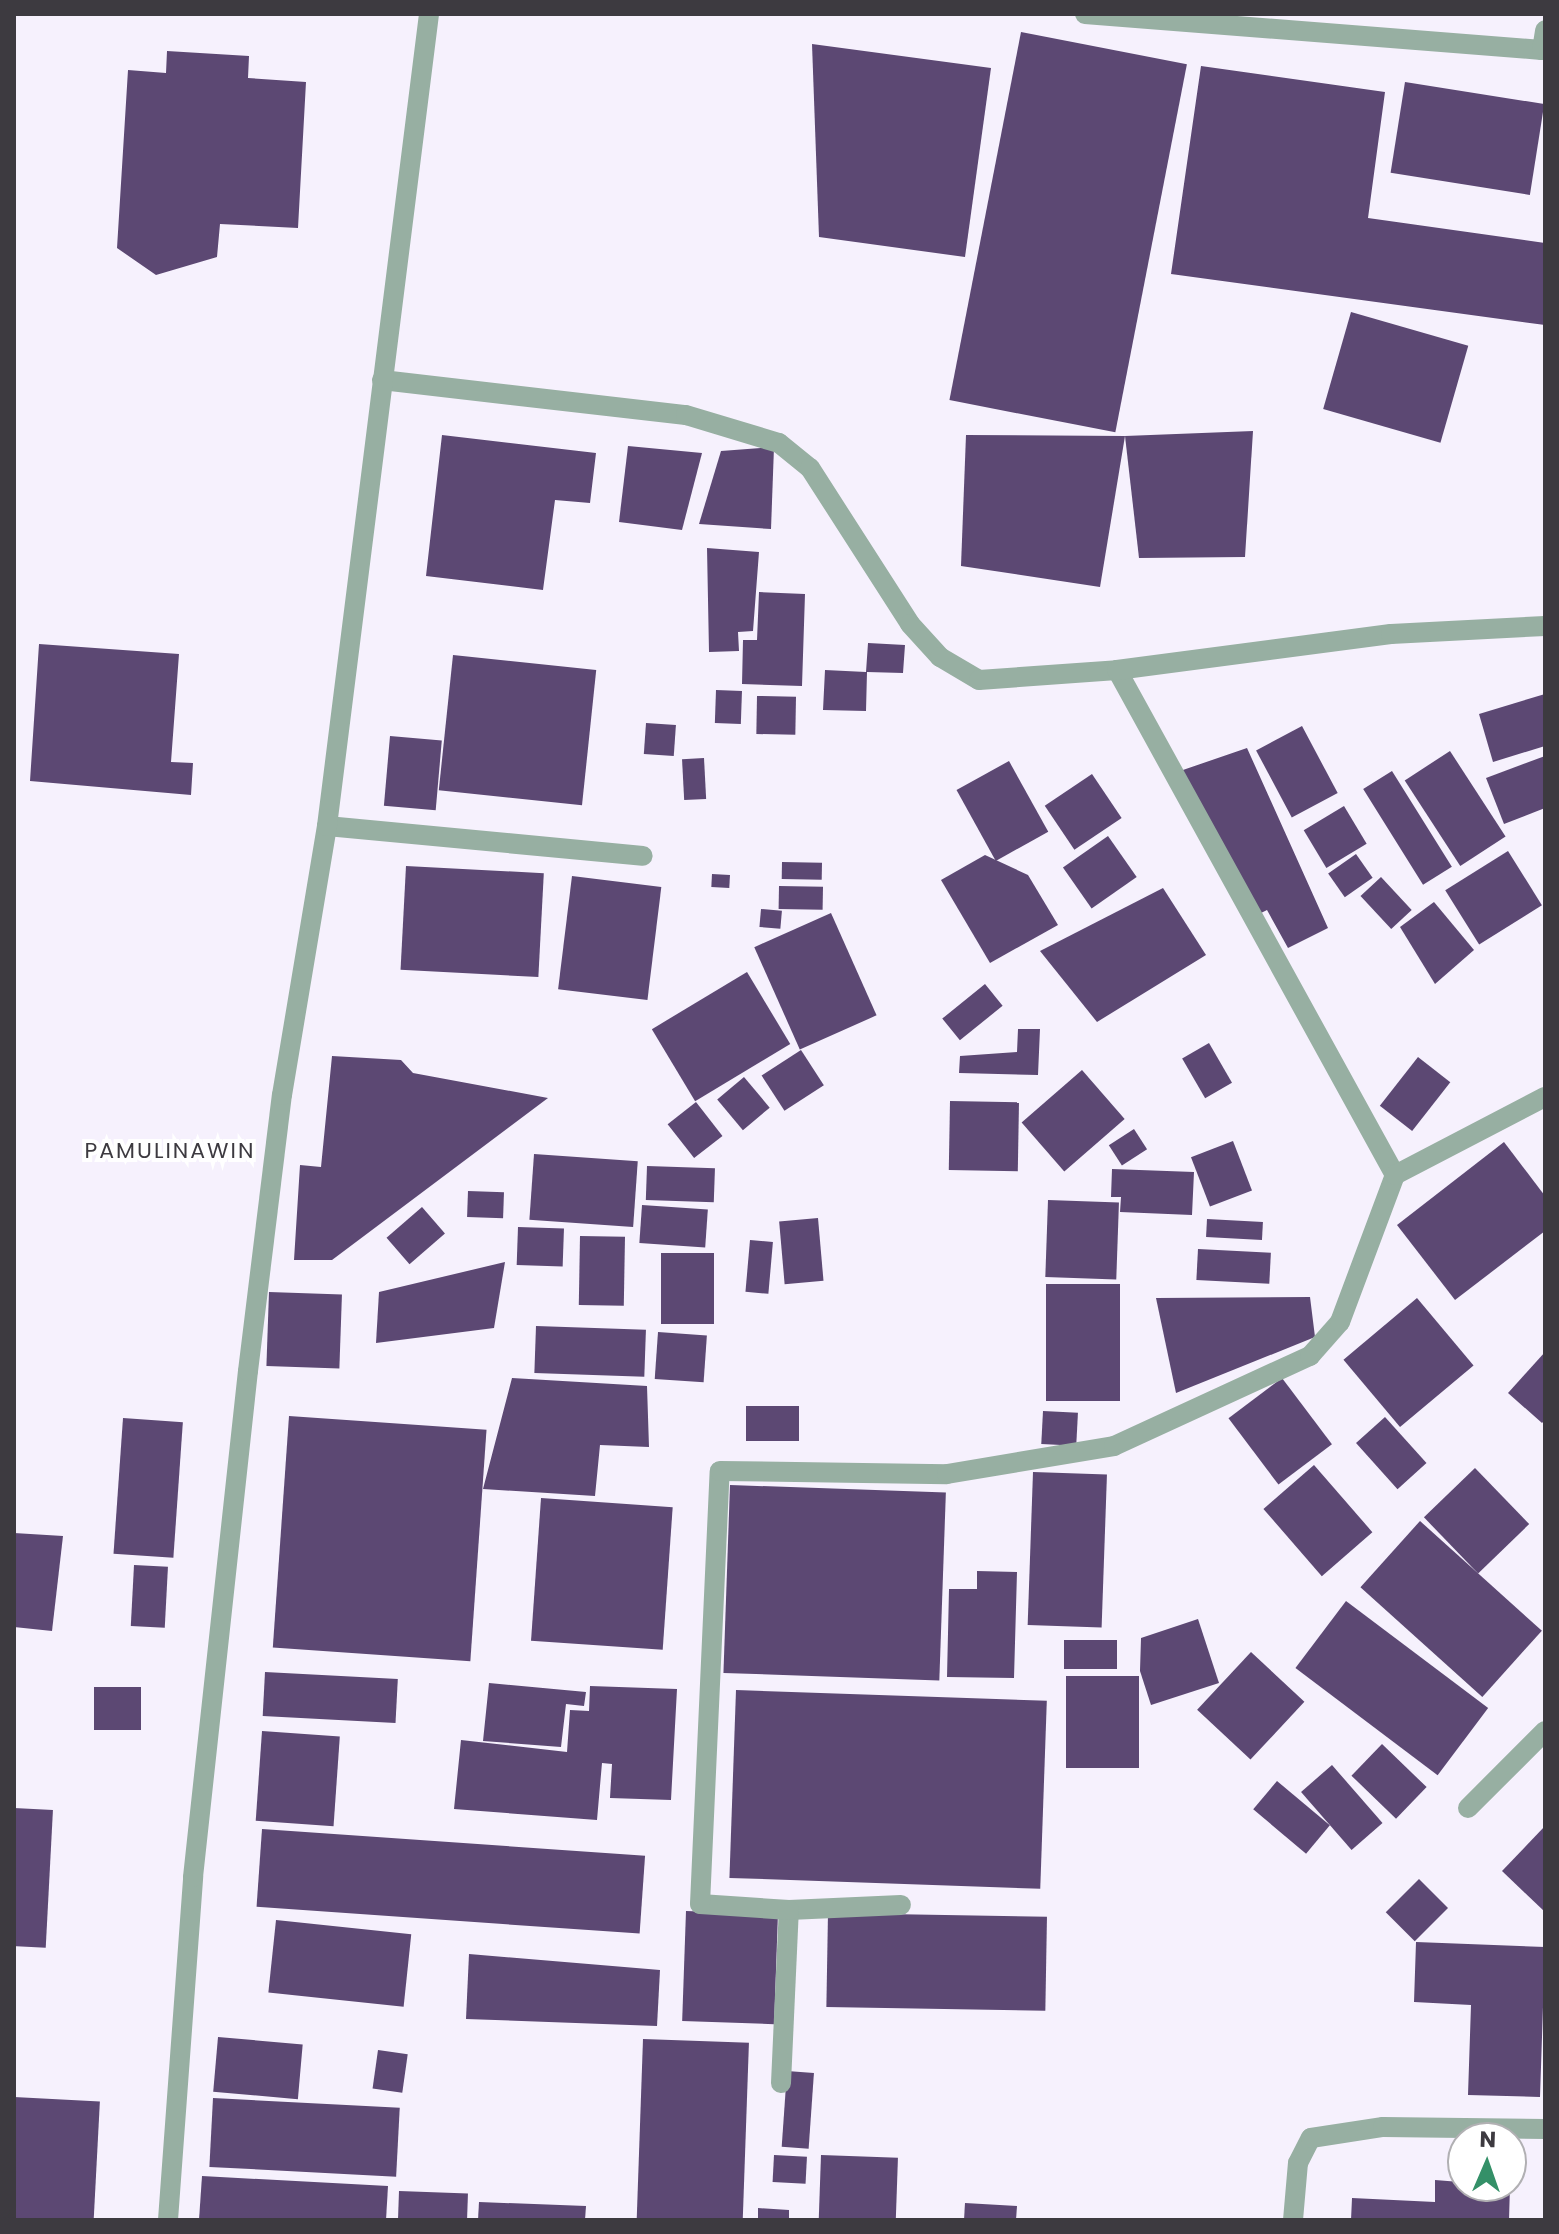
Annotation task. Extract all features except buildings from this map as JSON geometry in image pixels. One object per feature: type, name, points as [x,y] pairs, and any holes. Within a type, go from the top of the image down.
[{"type":"street","points":[[168,2220],[193,1877],[246,1386],[282,1095],[327,826],[429,14]]},
{"type":"street","points":[[1085,14],[1542,50],[1545,30]]},
{"type":"street","points":[[382,380],[686,415],[766,437],[810,468],[910,624],[940,657],[979,680],[1117,670],[1391,634],[1545,626]]},
{"type":"street","points":[[1117,670],[1395,1175]]},
{"type":"street","points":[[327,826],[643,856]]},
{"type":"street","points":[[901,1905],[789,1910],[700,1904],[720,1471],[947,1474],[1114,1446],[1310,1356],[1340,1322],[1395,1175],[1545,1097]]},
{"type":"street","points":[[1468,1808],[1545,1731]]},
{"type":"street","points":[[781,2083],[789,1910]]},
{"type":"street","points":[[1293,2220],[1298,2163],[1311,2138],[1340,2129],[1545,2129]]},
{"type":"district","name":"PAMULINAWIN","points":[[170,1151]]}]
